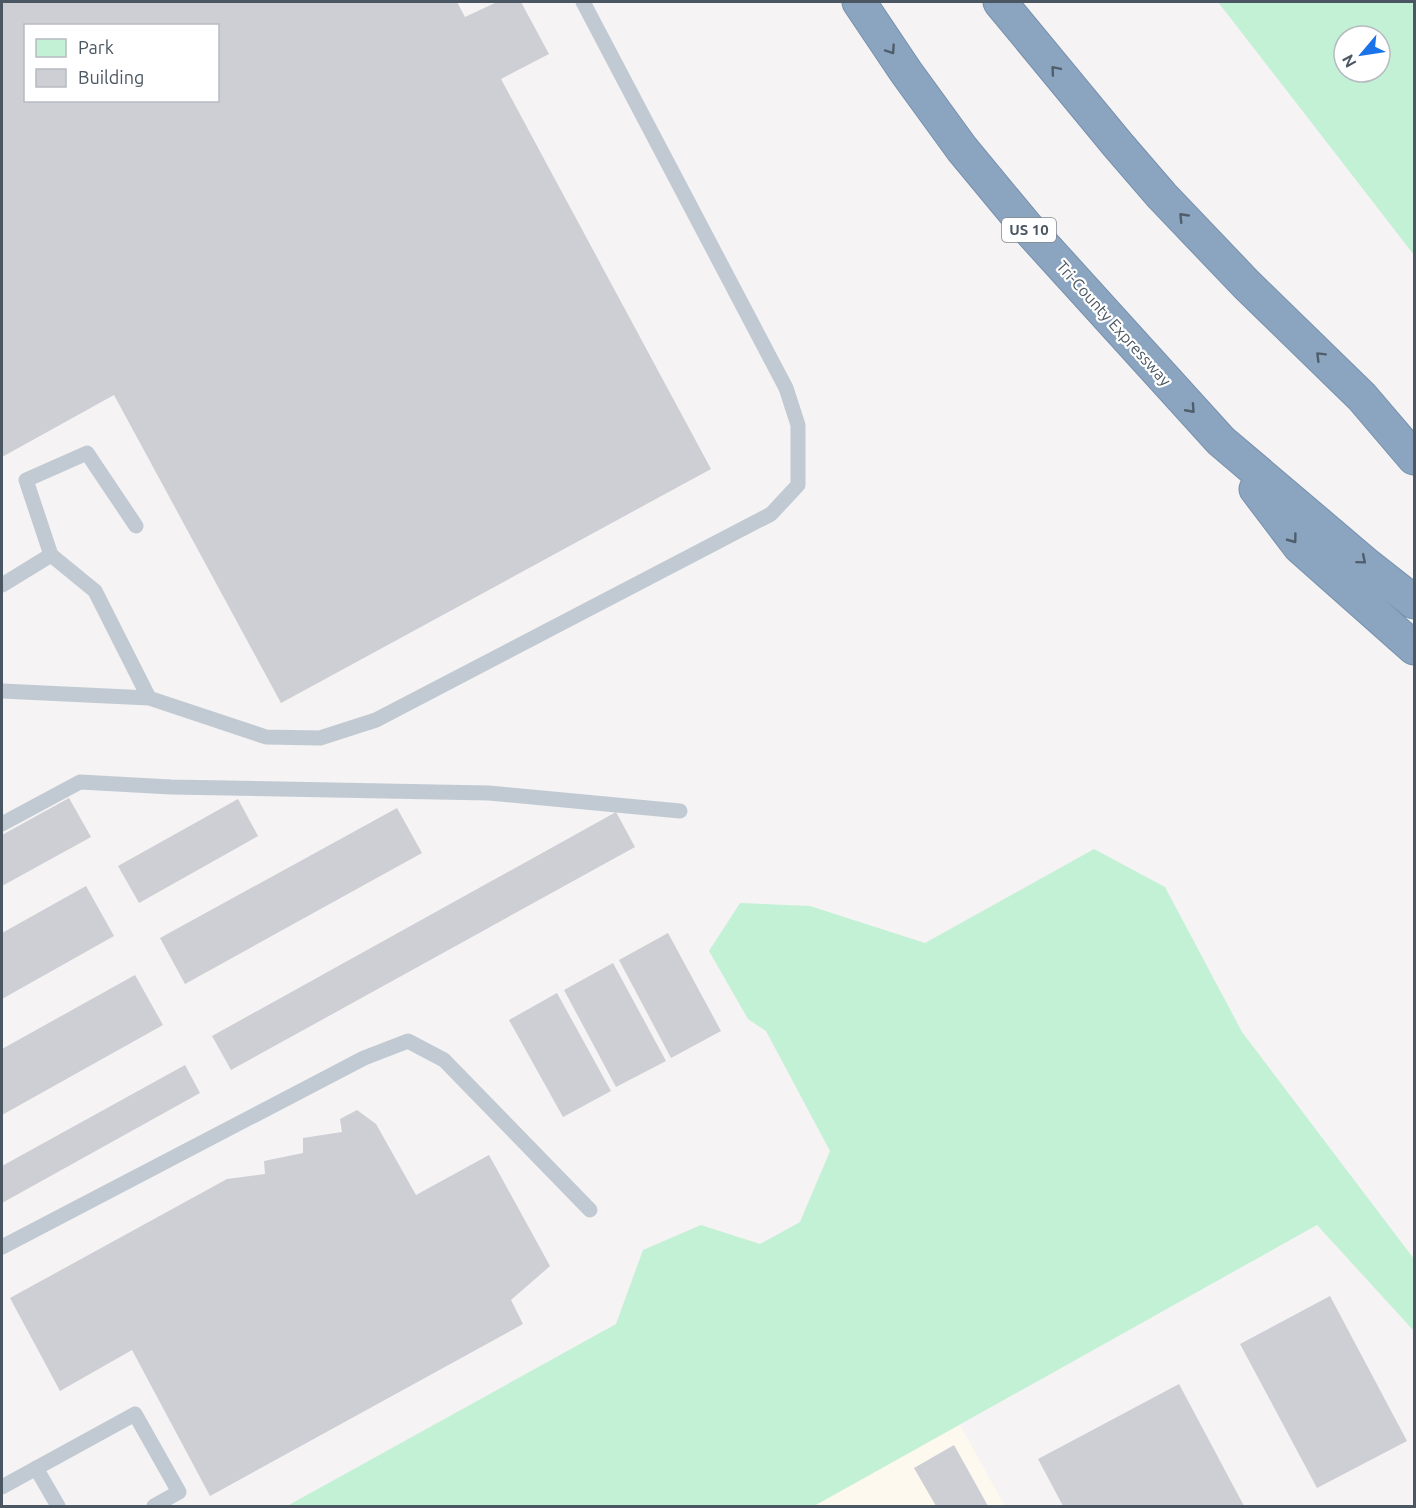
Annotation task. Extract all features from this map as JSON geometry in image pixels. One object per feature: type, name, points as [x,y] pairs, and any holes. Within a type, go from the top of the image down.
[{"type":"highway","name":"Tri-County Expressway","points":[[859,2],[962,149],[1025,225],[1221,441],[1414,602]]},
{"type":"highway","points":[[1000,2],[1162,196],[1246,284],[1362,397],[1414,458]]},
{"type":"highway","points":[[1362,397],[1414,426]]},
{"type":"highway","points":[[1221,441],[1300,547],[1414,648]]},
{"type":"lane","points":[[2,691],[149,698],[266,737],[320,738],[376,720],[771,514],[798,485],[798,425],[786,388],[583,2]]},
{"type":"lane","points":[[136,526],[87,453],[26,480],[51,555],[95,591],[149,698]]},
{"type":"lane","points":[[2,585],[51,555]]},
{"type":"lane","points":[[2,824],[80,782],[171,787],[489,793],[680,812]]},
{"type":"lane","points":[[2,1247],[364,1058],[408,1041],[444,1060],[590,1210]]},
{"type":"lane","points":[[2,1487],[135,1414],[179,1492],[154,1506]]},
{"type":"lane","points":[[36,1468],[58,1506]]},
{"type":"shaded area","points":[[960,1425],[1005,1506],[814,1506]]},
{"type":"green space","points":[[1218,2],[1414,2],[1414,255]]},
{"type":"green space","points":[[1094,849],[1165,887],[1242,1032],[1414,1259],[1414,1331],[1317,1225],[814,1506],[287,1506],[616,1324],[643,1250],[701,1225],[760,1244],[800,1222],[830,1151],[766,1031],[748,1019],[709,951],[740,903],[810,906],[925,943]]},
{"type":"building","points":[[2,2],[457,2],[465,17],[497,2],[521,2],[549,54],[501,79],[711,469],[281,703],[114,395],[2,457]]},
{"type":"building","points":[[69,798],[91,837],[2,886],[2,835]]},
{"type":"building","points":[[238,799],[258,836],[139,903],[118,866]]},
{"type":"building","points":[[397,808],[422,853],[185,984],[160,938]]},
{"type":"building","points":[[616,812],[635,847],[231,1070],[212,1036]]},
{"type":"building","points":[[86,886],[114,936],[2,999],[2,933]]},
{"type":"building","points":[[668,933],[721,1031],[671,1058],[619,960]]},
{"type":"building","points":[[613,963],[666,1061],[616,1087],[564,990]]},
{"type":"building","points":[[135,975],[163,1025],[2,1115],[2,1049]]},
{"type":"building","points":[[557,993],[611,1091],[563,1117],[509,1020]]},
{"type":"building","points":[[185,1065],[200,1093],[2,1203],[2,1166]]},
{"type":"building","points":[[357,1110],[376,1124],[416,1195],[489,1155],[550,1266],[511,1300],[523,1324],[210,1496],[132,1350],[60,1391],[10,1298],[227,1179],[265,1174],[264,1161],[303,1153],[303,1138],[342,1132],[340,1119]]},
{"type":"building","points":[[1330,1296],[1407,1441],[1317,1488],[1240,1344]]},
{"type":"building","points":[[1179,1384],[1244,1506],[1063,1506],[1038,1459]]},
{"type":"building","points":[[954,1445],[988,1506],[936,1506],[914,1468]]}]
